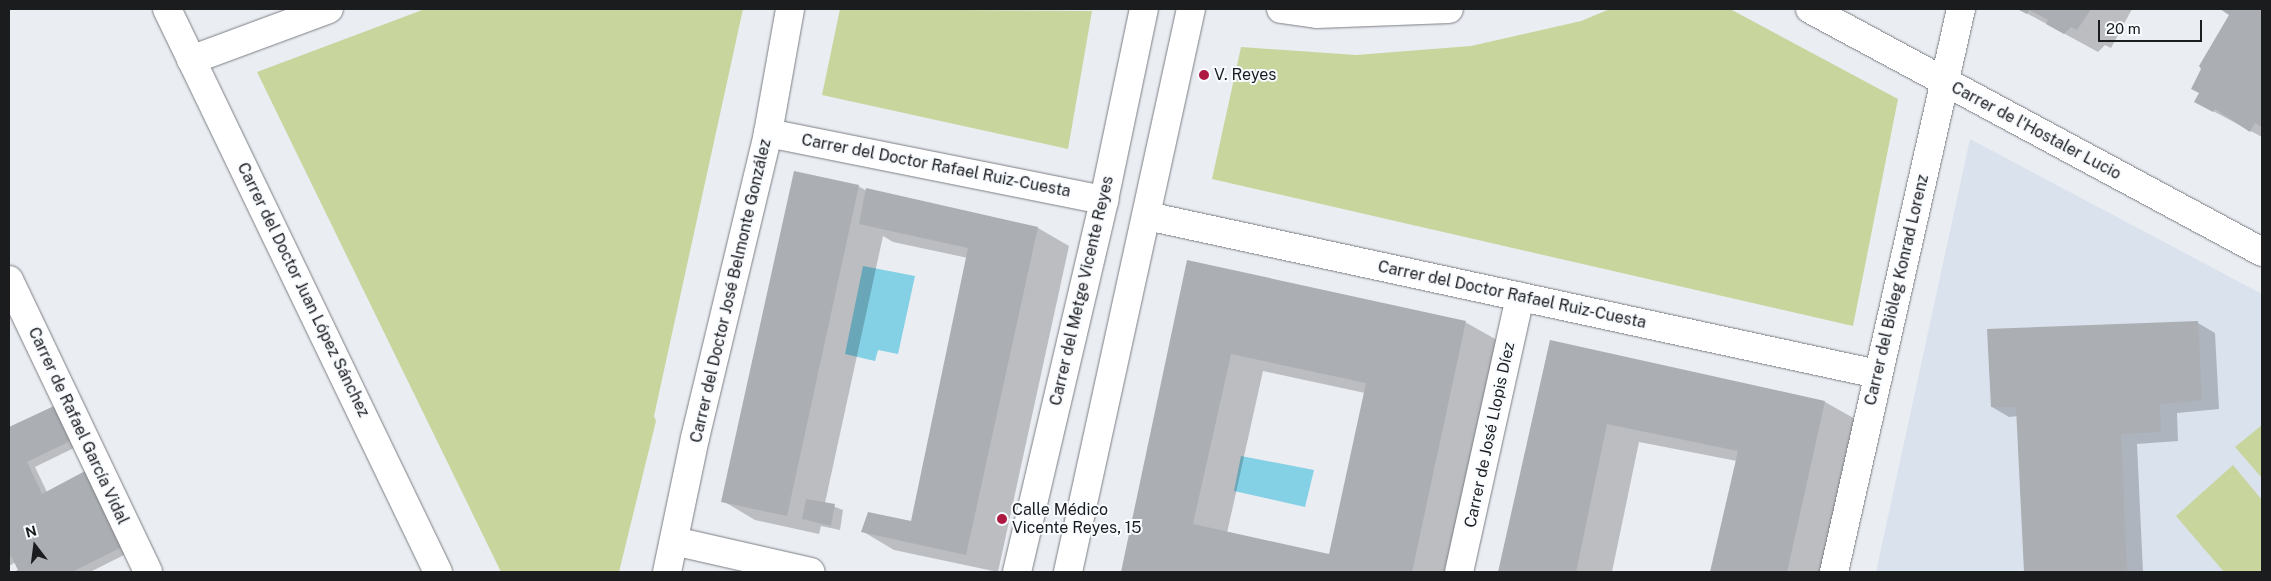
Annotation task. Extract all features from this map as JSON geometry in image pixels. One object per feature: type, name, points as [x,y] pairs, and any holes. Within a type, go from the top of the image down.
[{"type":"street","name":"Carrer del Doctor Juan López Sánchez","points":[[167,9],[433,571]]},
{"type":"street","points":[[192,60],[329,9]]},
{"type":"street","name":"Carrer del Doctor José Belmonte González","points":[[667,572],[695,438],[768,133],[790,9]]},
{"type":"street","name":"Carrer del Metge Vicente Reyes","points":[[1017,572],[1104,200],[1144,9]]},
{"type":"street","points":[[1068,572],[1191,9]]},
{"type":"street","points":[[1281,9],[1317,14],[1449,9]]},
{"type":"street","name":"Carrer de l'Hostaler Lucio","points":[[1810,9],[2262,252]]},
{"type":"street","name":"Carrer del Biòleg Konrad Lorenz","points":[[1834,572],[1961,9]]},
{"type":"street","name":"Carrer del Doctor Rafael Ruiz-Cuesta","points":[[768,133],[1104,200]]},
{"type":"street","name":"Carrer del Doctor Rafael Ruiz-Cuesta","points":[[1147,216],[1878,374]]},
{"type":"street","name":"Carrer de Rafael García Vidal","points":[[9,280],[148,572]]},
{"type":"street","name":"Carrer de José Llopis Díez","points":[[1460,572],[1520,297]]},
{"type":"street","points":[[674,541],[811,572]]},
{"type":"shaded area","points":[[1970,139],[2262,294],[2262,572],[1876,572]]},
{"type":"green space","points":[[425,9],[743,9],[654,416],[656,421],[619,572],[501,572],[257,72]]},
{"type":"green space","points":[[840,9],[1092,11],[1068,149],[822,95]]},
{"type":"green space","points":[[1610,9],[1730,9],[1898,99],[1853,326],[1212,179],[1241,47],[1356,55],[1471,46],[1581,21]]},
{"type":"green space","points":[[2262,425],[2262,478],[2235,447]]},
{"type":"green space","points":[[2233,465],[2262,500],[2262,572],[2224,572],[2176,516]]},
{"type":"water","points":[[863,266],[915,276],[898,354],[878,350],[875,361],[845,354]]},
{"type":"water","points":[[1241,456],[1314,470],[1305,507],[1234,491]]},
{"type":"building","points":[[2017,9],[2091,9],[2077,30],[2071,27],[2064,34],[2046,24],[2048,20],[2029,10],[2027,14]]},
{"type":"building","points":[[2220,9],[2262,9],[2262,127],[2255,123],[2250,132],[2215,109],[2213,112],[2194,102],[2199,93],[2191,89],[2201,69],[2199,66],[2229,15]]},
{"type":"building","points":[[794,171],[859,185],[787,516],[721,502]]},
{"type":"building","points":[[866,188],[1038,227],[966,555],[861,532],[868,512],[911,521],[968,248],[859,224]]},
{"type":"building","points":[[1187,260],[1466,321],[1412,572],[1121,572]],"holes":[[[1231,354],[1366,383],[1329,554],[1193,524]]]},
{"type":"building","points":[[2198,321],[2202,400],[2160,404],[2161,432],[2121,434],[2127,572],[2024,572],[2016,407],[1991,407],[1987,329]]},
{"type":"building","points":[[1550,340],[1825,401],[1787,572],[1710,572],[1738,451],[1607,424],[1576,572],[1498,572]]},
{"type":"building","points":[[54,406],[72,440],[27,462],[42,494],[85,471],[122,547],[72,572],[13,572],[18,570],[11,556],[9,557],[9,427]]},
{"type":"building","points":[[806,499],[835,504],[831,526],[802,519]]},
{"type":"place","name":"V. Reyes","points":[[1204,75]]},
{"type":"place","name":"Calle Médico Vicente Reyes, 15","points":[[1002,519]]}]
